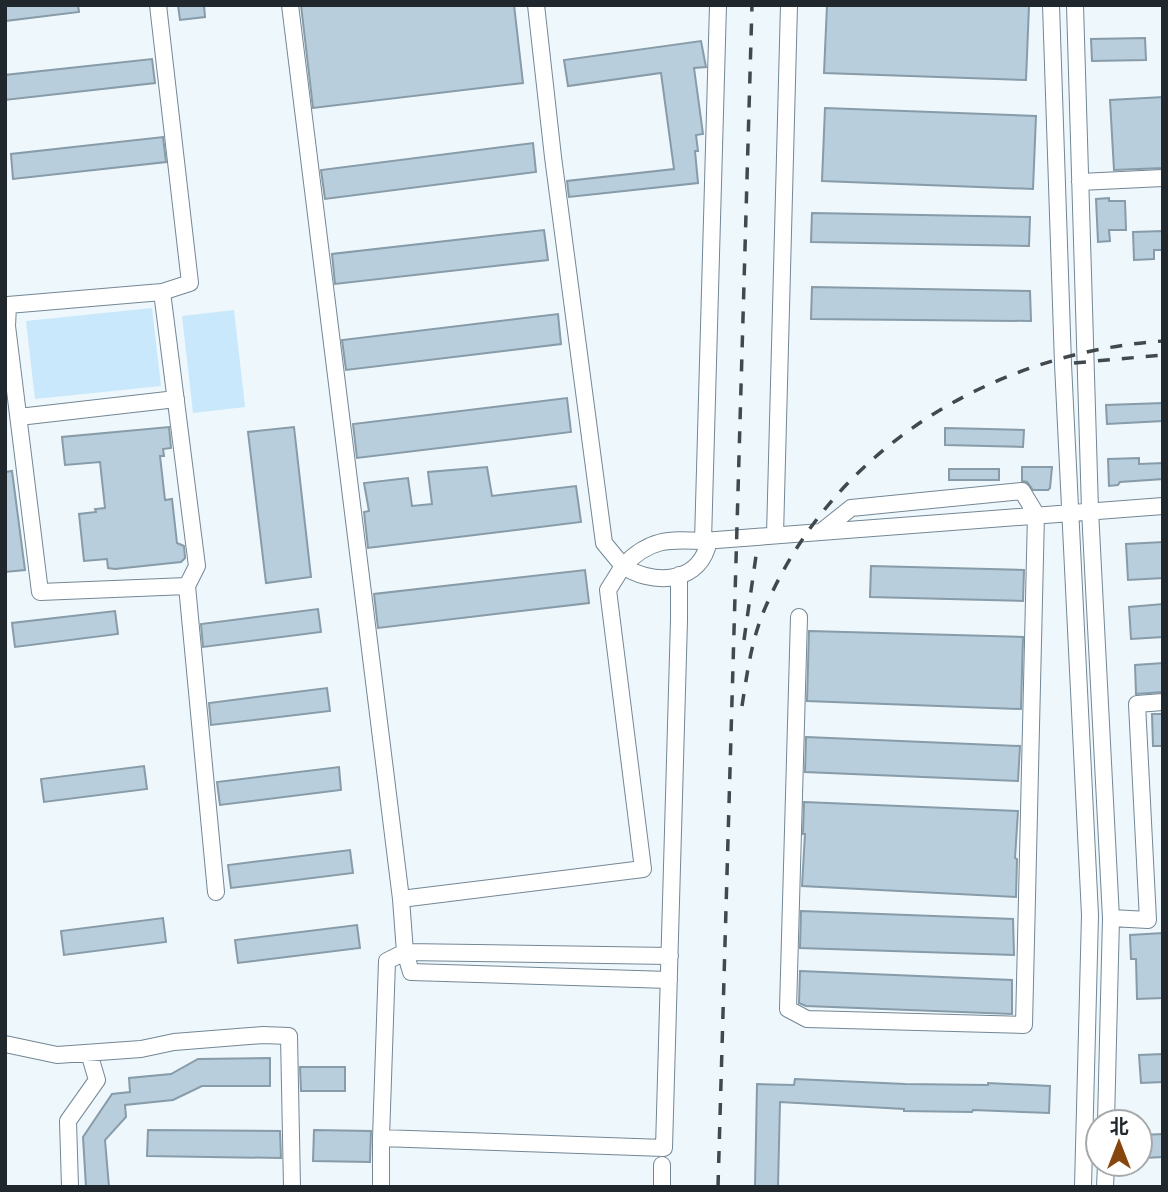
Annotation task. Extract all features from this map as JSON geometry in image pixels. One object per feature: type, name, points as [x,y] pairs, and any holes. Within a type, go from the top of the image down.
[{"type":"street","points":[[158,5],[190,283],[162,292],[8,305],[9,372],[19,417],[40,592],[187,586]]},
{"type":"street","points":[[290,5],[401,899],[405,952],[411,972],[669,980]]},
{"type":"street","points":[[536,5],[553,157],[604,543],[623,566],[637,575],[664,579],[689,572],[704,559],[707,548],[703,541],[718,5]]},
{"type":"street","points":[[775,535],[789,5]]},
{"type":"street","points":[[1051,5],[1063,365],[1090,915],[1083,1187]]},
{"type":"street","points":[[1075,5],[1090,510],[1111,918],[1107,1108]]},
{"type":"street","points":[[1080,182],[1163,178]]},
{"type":"street","points":[[162,292],[197,566],[187,586],[216,892]]},
{"type":"street","points":[[19,417],[176,399]]},
{"type":"street","points":[[799,617],[788,1009],[807,1019],[1024,1025],[1036,514],[1023,491],[851,508],[821,532]]},
{"type":"street","points":[[401,899],[643,869],[608,590],[623,566],[636,552],[654,543],[670,540],[703,541],[1163,506]]},
{"type":"street","points":[[381,1138],[664,1148],[679,575]]},
{"type":"street","points":[[1111,918],[1148,920],[1137,704],[1163,702]]},
{"type":"street","points":[[381,1187],[387,961],[405,952],[670,956]]},
{"type":"street","points":[[5,1044],[57,1055],[238,1037],[289,1036],[292,1187]]},
{"type":"street","points":[[71,1187],[68,1121],[97,1080],[89,1053]]},
{"type":"street","points":[[662,1165],[662,1187]]},
{"type":"shaded area","points":[[152,308],[161,386],[35,399],[26,321]]},
{"type":"shaded area","points":[[234,310],[245,407],[193,413],[182,316]]},
{"type":"building","points":[[5,5],[78,5],[79,12],[5,21]]},
{"type":"building","points":[[178,5],[204,5],[205,17],[180,20]]},
{"type":"building","points":[[301,5],[514,5],[523,83],[313,108]]},
{"type":"building","points":[[827,5],[1029,6],[1026,80],[824,73]]},
{"type":"building","points":[[1145,38],[1146,60],[1092,61],[1091,39]]},
{"type":"building","points":[[701,41],[706,67],[694,68],[703,134],[696,135],[698,183],[569,197],[567,181],[674,169],[661,73],[568,86],[564,60]]},
{"type":"building","points":[[152,59],[155,83],[5,100],[5,75]]},
{"type":"building","points":[[1163,97],[1163,168],[1114,170],[1110,100]]},
{"type":"building","points":[[825,108],[1036,116],[1033,189],[822,181]]},
{"type":"building","points":[[163,137],[166,162],[13,179],[11,154]]},
{"type":"building","points":[[533,143],[536,172],[325,199],[321,170]]},
{"type":"building","points":[[1109,198],[1109,201],[1125,201],[1126,230],[1109,230],[1110,241],[1098,242],[1096,199]]},
{"type":"building","points":[[812,213],[1030,217],[1029,246],[811,242]]},
{"type":"building","points":[[544,230],[548,260],[335,284],[332,254]]},
{"type":"building","points":[[1163,231],[1163,250],[1154,250],[1154,259],[1134,260],[1133,232]]},
{"type":"building","points":[[812,287],[1030,291],[1031,321],[811,319]]},
{"type":"building","points":[[558,314],[561,344],[346,370],[342,340]]},
{"type":"building","points":[[567,398],[571,432],[357,458],[353,424]]},
{"type":"building","points":[[1163,403],[1163,421],[1107,424],[1106,405]]},
{"type":"building","points":[[169,427],[171,448],[163,449],[164,456],[160,456],[165,500],[172,499],[177,543],[184,546],[185,558],[181,562],[115,569],[108,568],[107,559],[84,561],[79,514],[105,508],[100,462],[65,465],[62,437]]},
{"type":"building","points":[[294,427],[311,577],[266,583],[248,432]]},
{"type":"building","points":[[945,428],[1024,430],[1023,447],[945,445]]},
{"type":"building","points":[[1139,458],[1139,464],[1163,463],[1163,479],[1120,482],[1118,485],[1109,486],[1108,459]]},
{"type":"building","points":[[487,467],[492,496],[576,486],[581,522],[368,548],[364,512],[369,511],[364,483],[408,478],[412,506],[432,504],[428,472]]},
{"type":"building","points":[[1022,467],[1052,467],[1050,488],[1033,490],[1027,482],[1022,481]]},
{"type":"building","points":[[949,469],[999,469],[999,480],[949,480]]},
{"type":"building","points":[[12,471],[25,570],[5,572],[5,472]]},
{"type":"building","points":[[1163,542],[1163,578],[1128,580],[1126,544]]},
{"type":"building","points":[[871,566],[1024,570],[1023,601],[870,597]]},
{"type":"building","points":[[585,570],[589,603],[378,628],[374,594]]},
{"type":"building","points":[[1163,604],[1163,637],[1131,639],[1129,607]]},
{"type":"building","points":[[318,609],[321,632],[203,647],[201,624]]},
{"type":"building","points":[[115,611],[118,634],[15,647],[12,623]]},
{"type":"building","points":[[809,631],[1023,637],[1021,709],[807,701]]},
{"type":"building","points":[[1163,663],[1163,692],[1136,694],[1135,665]]},
{"type":"building","points":[[327,688],[330,711],[211,725],[209,703]]},
{"type":"building","points":[[1152,714],[1163,714],[1163,746],[1153,746]]},
{"type":"building","points":[[806,737],[1020,746],[1018,781],[805,772]]},
{"type":"building","points":[[144,766],[147,789],[44,802],[41,779]]},
{"type":"building","points":[[339,767],[341,790],[220,805],[217,782]]},
{"type":"building","points":[[804,802],[1018,811],[1016,897],[802,886]]},
{"type":"building","points":[[350,850],[353,873],[231,888],[228,865]]},
{"type":"building","points":[[801,911],[1013,919],[1014,955],[800,948]]},
{"type":"building","points":[[163,918],[166,942],[64,955],[61,931]]},
{"type":"building","points":[[357,925],[360,948],[238,963],[235,940]]},
{"type":"building","points":[[1163,933],[1163,998],[1137,999],[1136,959],[1131,959],[1130,935]]},
{"type":"building","points":[[800,971],[1012,980],[1012,1014],[806,1006],[799,1003]]},
{"type":"building","points":[[1163,1054],[1163,1082],[1141,1083],[1139,1055]]},
{"type":"building","points":[[270,1058],[270,1086],[202,1086],[173,1100],[125,1105],[126,1117],[105,1140],[109,1187],[86,1187],[83,1137],[112,1094],[130,1092],[129,1078],[171,1074],[198,1059]]},
{"type":"building","points":[[300,1067],[345,1067],[345,1091],[301,1091]]},
{"type":"building","points":[[795,1079],[1050,1086],[1049,1113],[904,1111],[780,1102],[778,1187],[755,1187],[757,1084],[794,1085]]},
{"type":"building","points":[[148,1130],[280,1131],[281,1158],[147,1156]]},
{"type":"building","points":[[314,1130],[371,1131],[370,1162],[313,1161]]},
{"type":"building","points":[[1154,1134],[1163,1134],[1163,1157],[1154,1157]]},
{"type":"railway","points":[[718,1187],[752,5]]},
{"type":"railway","points":[[742,706],[759,624],[792,555],[830,503],[874,458],[924,420],[979,389],[1037,366],[1099,349],[1163,341]]},
{"type":"railway","points":[[1074,363],[1163,355]]},
{"type":"railway","points":[[744,640],[756,556]]}]
